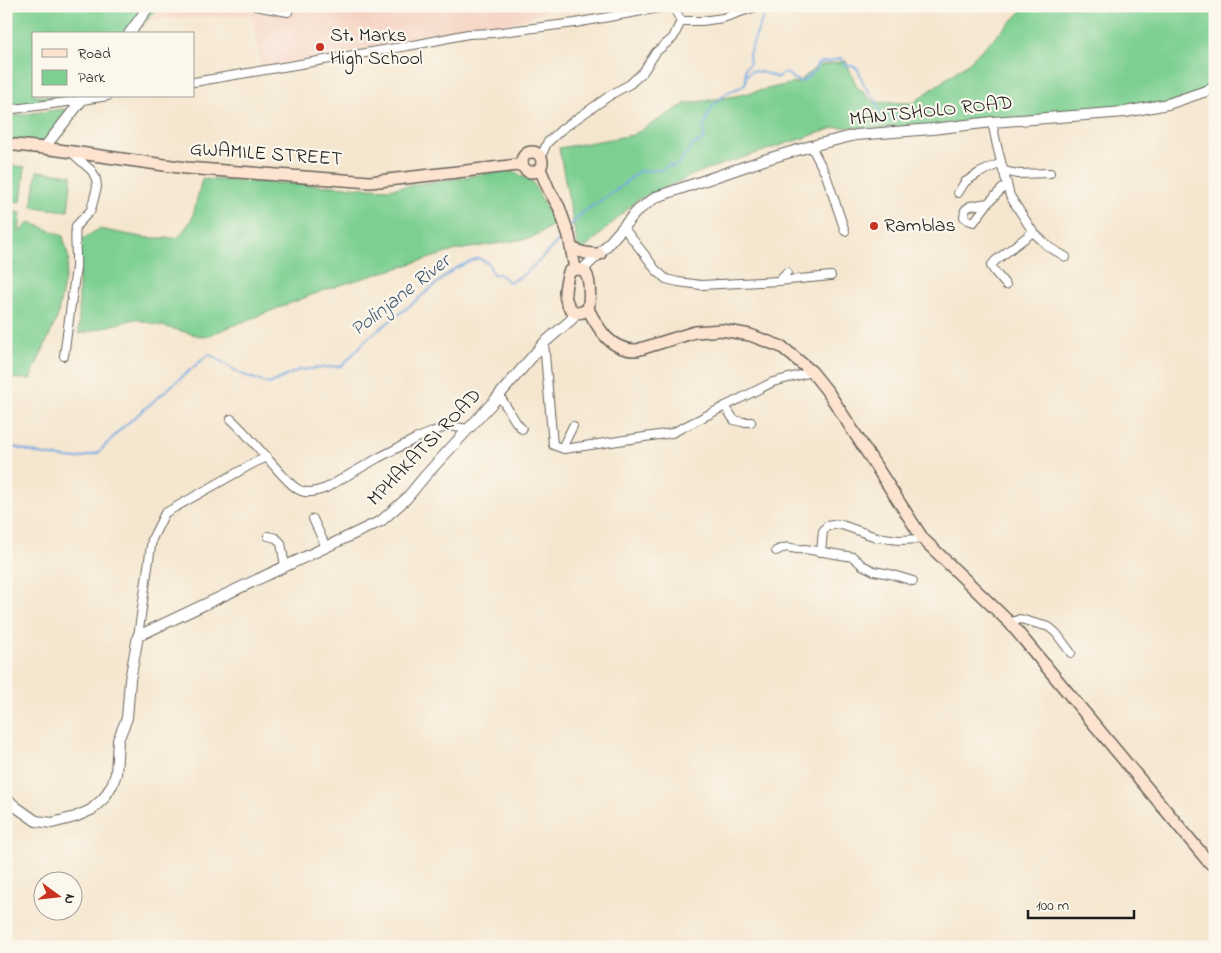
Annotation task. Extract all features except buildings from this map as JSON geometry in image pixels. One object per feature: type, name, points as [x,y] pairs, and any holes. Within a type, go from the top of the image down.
[{"type":"main road","name":"GWAMILE STREET","points":[[6,144],[186,168],[370,182],[522,163]]},
{"type":"main road","points":[[540,163],[534,172],[525,169],[522,163],[524,157],[529,152],[536,153],[540,163],[550,190],[559,207],[589,290],[588,309],[606,336],[620,348],[637,350],[695,332],[722,330],[750,335],[782,347],[812,372],[828,392],[923,539],[1010,623],[1207,860],[1215,867]]},
{"type":"main road","points":[[569,237],[586,254],[600,254]]},
{"type":"main road","points":[[582,272],[569,272],[566,281],[566,293],[571,310],[576,313],[584,312],[588,309]]},
{"type":"street","points":[[130,32],[149,6]]},
{"type":"street","points":[[255,6],[288,12]]},
{"type":"street","points":[[195,82],[410,46],[468,34],[493,33],[575,23],[671,6],[681,21]]},
{"type":"street","points":[[681,21],[702,21],[722,18],[758,6]]},
{"type":"street","points":[[540,163],[547,143],[562,129],[612,94],[630,84],[643,72],[656,52],[673,38],[681,21]]},
{"type":"street","name":"MANTSHOLO ROAD","points":[[582,272],[656,197],[811,146],[856,135],[1125,112],[1168,104],[1215,88]]},
{"type":"street","points":[[6,110],[84,98]]},
{"type":"street","points":[[44,148],[84,98]]},
{"type":"street","points":[[992,122],[1010,196],[1033,232],[1050,247],[1066,257]]},
{"type":"street","points":[[811,146],[826,174],[845,232]]},
{"type":"street","points":[[64,356],[76,268],[76,226],[92,210],[97,187],[92,171],[70,152]]},
{"type":"street","points":[[958,193],[966,182],[979,173],[1002,167],[1018,174],[1050,173]]},
{"type":"street","points":[[988,203],[1007,184]]},
{"type":"street","points":[[625,229],[655,270],[666,279],[678,282],[701,285],[831,276]]},
{"type":"street","name":"MANTSHOLO ROAD","points":[[582,272],[607,252],[625,229]]},
{"type":"street","points":[[1006,285],[991,266],[1033,232]]},
{"type":"street","points":[[778,281],[787,272]]},
{"type":"street","name":"MPHAKATSI ROAD","points":[[138,636],[381,521],[406,499],[544,343],[571,320],[576,313]]},
{"type":"street","points":[[544,343],[553,445],[564,449],[672,433],[773,382],[812,372]]},
{"type":"street","points":[[499,395],[522,429]]},
{"type":"street","points":[[725,406],[734,420],[751,422]]},
{"type":"street","points":[[231,419],[276,469],[297,489],[307,492],[317,492],[326,488],[378,458],[432,432],[448,426],[469,429]]},
{"type":"street","points":[[562,448],[573,426]]},
{"type":"street","points":[[6,798],[36,821],[52,823],[76,817],[91,810],[104,798],[116,774],[118,740],[127,718],[130,680],[152,539],[165,513],[267,457]]},
{"type":"street","points":[[312,519],[326,547]]},
{"type":"street","points":[[821,552],[823,531],[827,526],[839,524],[876,537],[899,540],[923,539]]},
{"type":"street","points":[[268,536],[276,538],[281,542],[285,566]]},
{"type":"street","points":[[776,551],[789,547],[798,550],[853,557],[862,566],[874,571],[913,581]]},
{"type":"street","points":[[1010,623],[1020,619],[1049,627],[1056,633],[1071,654]]},
{"type":"street","points":[[6,944],[12,947]]},
{"type":"shaded area","name":"St. Marks High School","points":[[150,6],[548,6],[544,11],[505,27],[261,67],[252,15],[138,20]]},
{"type":"shaded area","points":[[1015,938],[1040,947],[990,947],[999,940]]},
{"type":"green space","points":[[6,6],[159,6],[138,32],[32,32],[32,98],[73,98],[6,110]]},
{"type":"green space","points":[[1029,6],[1215,6],[1215,88],[1168,104],[919,130],[837,127],[702,171],[637,200],[579,254],[559,148],[633,135],[685,104],[735,96],[799,82],[817,66],[846,61],[857,87],[874,102],[913,103],[969,62]]},
{"type":"green space","points":[[62,109],[69,111],[42,144],[6,140],[6,117]]},
{"type":"green space","points":[[6,165],[25,167],[21,202],[6,200]]},
{"type":"green space","points":[[509,170],[532,181],[555,224],[531,238],[457,250],[327,289],[204,337],[135,319],[79,334],[79,241],[99,229],[146,238],[178,238],[192,219],[202,179],[388,189]]},
{"type":"green space","points":[[37,171],[72,175],[68,211],[32,207]]},
{"type":"green space","points":[[6,211],[21,213],[19,232],[30,222],[63,236],[69,259],[57,318],[30,379],[6,378]]},
{"type":"waterway","name":"Polinjane River","points":[[570,226],[583,212],[613,193],[639,171],[661,170],[670,164],[671,167],[677,165],[693,145],[705,139],[703,128],[713,105],[727,93],[741,87],[746,82],[745,68],[750,63],[749,54],[767,6]]},
{"type":"waterway","points":[[746,76],[751,71],[765,73],[778,78],[781,74],[786,73],[793,79],[802,82],[816,70],[817,64],[841,58],[845,65],[858,69],[864,85],[877,102],[880,116],[888,117],[890,120],[895,120],[895,116],[897,116],[897,119]]},
{"type":"waterway","name":"Polinjane River","points":[[6,445],[44,455],[76,459],[98,453],[121,429],[209,354],[241,374],[269,384],[299,370],[342,366],[368,338],[454,269],[478,258],[489,264],[493,274],[499,274],[509,282],[516,280],[531,269],[564,234]]},
{"type":"place","name":"St. Marks High School","points":[[320,47]]},
{"type":"place","name":"Ramblas","points":[[874,226]]}]
